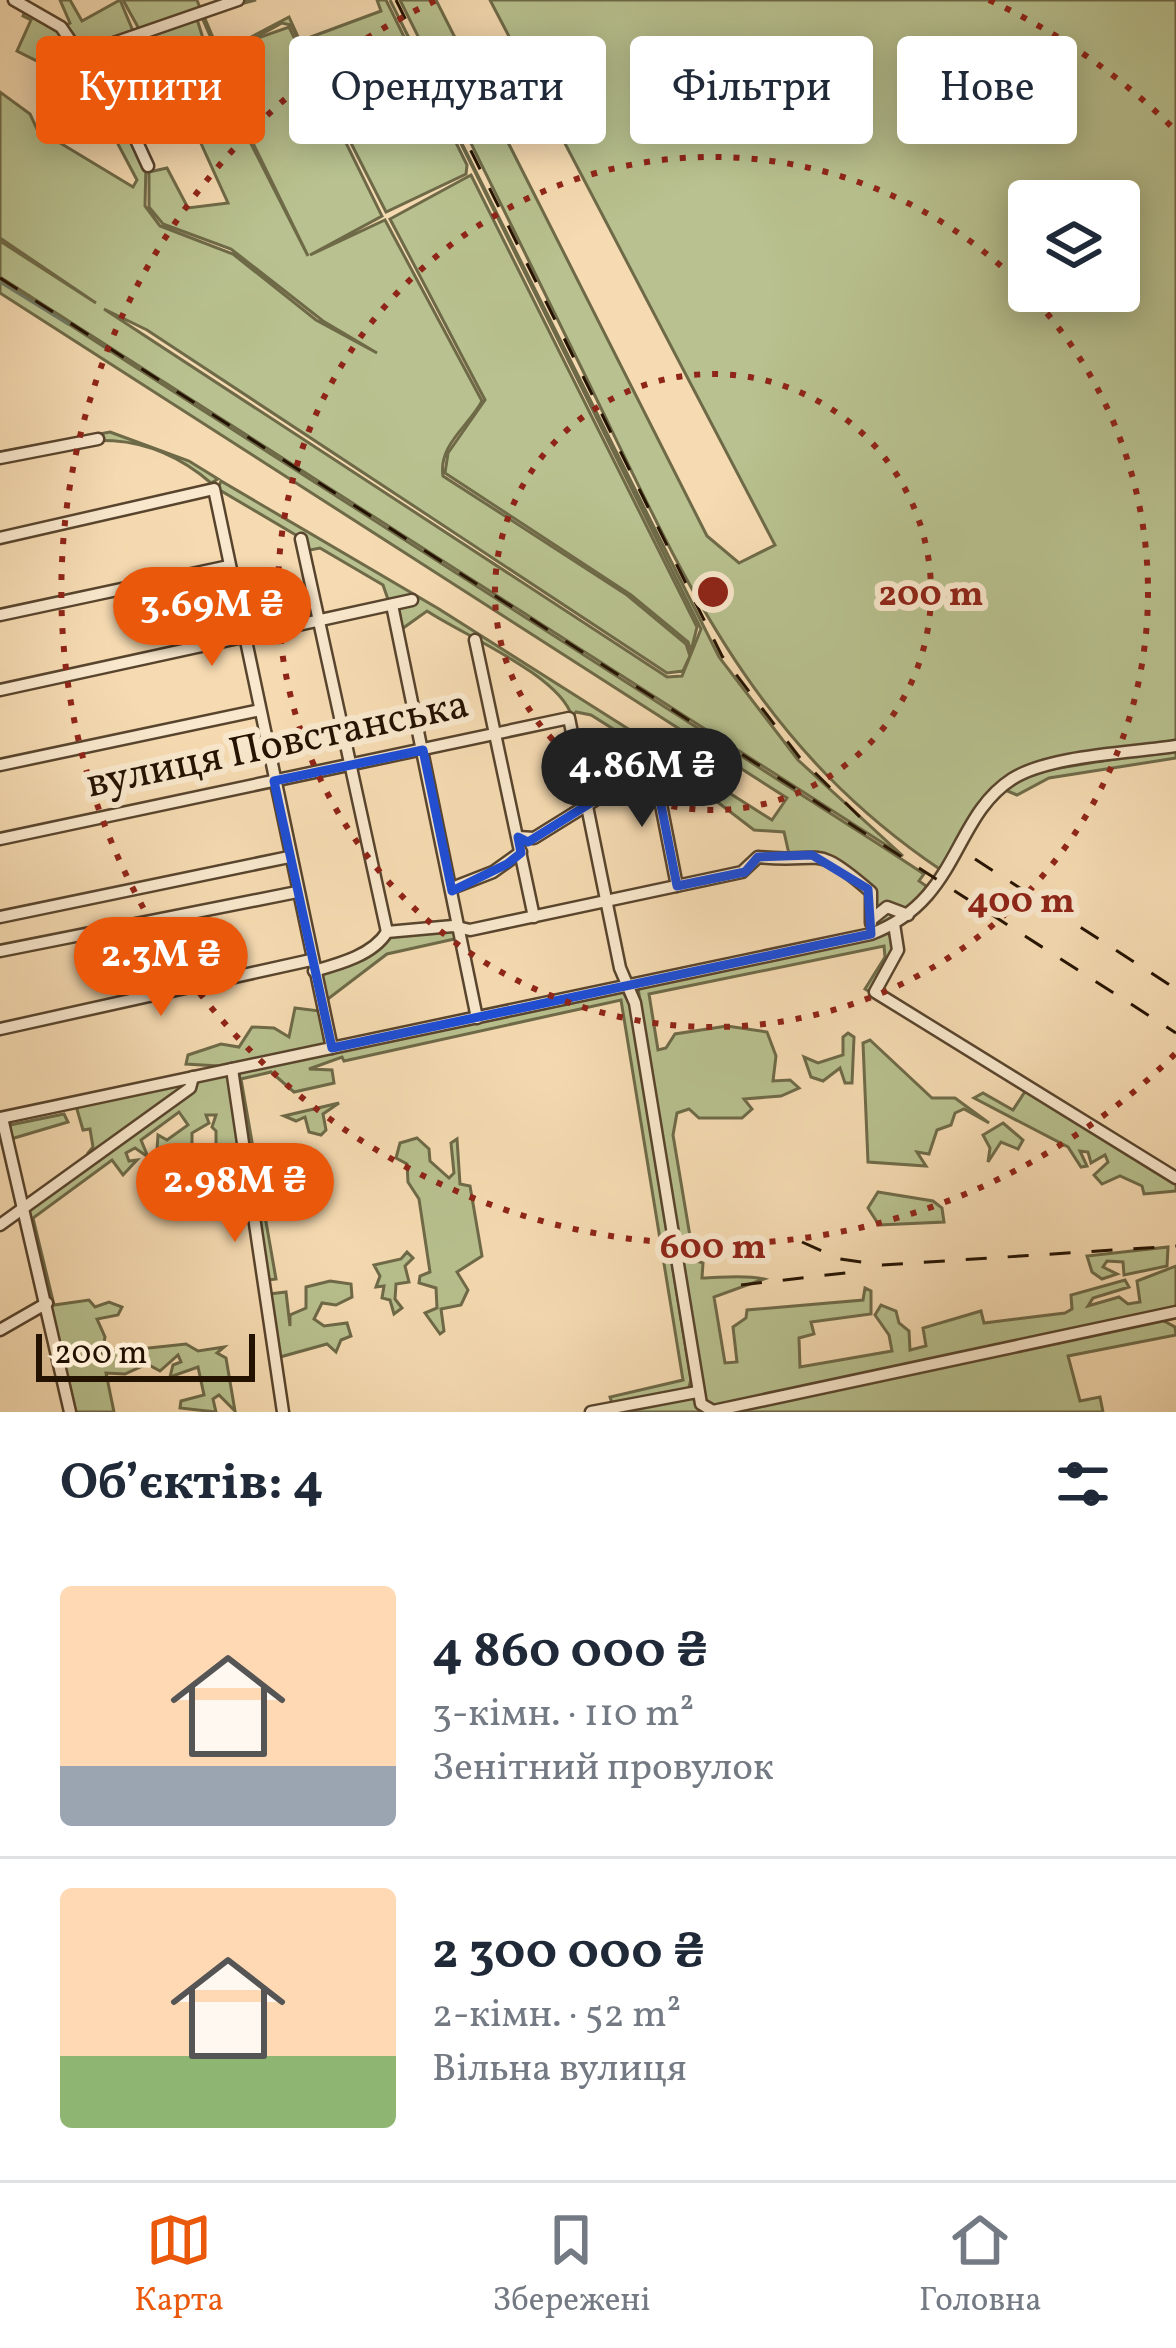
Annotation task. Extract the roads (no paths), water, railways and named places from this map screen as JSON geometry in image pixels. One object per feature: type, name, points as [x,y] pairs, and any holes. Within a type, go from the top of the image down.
[{"type":"street","points":[[14,0],[56,23],[65,36]]},
{"type":"street","points":[[134,36],[238,0]]},
{"type":"street","points":[[138,144],[148,166]]},
{"type":"street","points":[[0,458],[98,439]]},
{"type":"street","points":[[0,538],[214,490],[332,1048]]},
{"type":"street","points":[[301,539],[387,932]]},
{"type":"street","points":[[0,615],[229,566]]},
{"type":"street","points":[[0,690],[412,600]]},
{"type":"street","points":[[392,605],[477,1018]]},
{"type":"street","points":[[476,640],[534,917]]},
{"type":"street","points":[[0,765],[260,710]]},
{"type":"street","name":"вулиця Повстанська","points":[[0,839],[569,718],[586,802]]},
{"type":"street","points":[[70,1412],[1,1118],[894,924],[939,881],[1009,781],[1041,768],[1176,746]]},
{"type":"street","points":[[518,837],[534,838],[658,761],[676,886]]},
{"type":"street","points":[[586,802],[620,968],[629,985],[701,1404],[713,1411],[1176,1312]]},
{"type":"street","points":[[452,888],[493,872],[521,852]]},
{"type":"street","points":[[0,1029],[312,966],[376,945],[387,932],[447,926],[460,930],[742,872],[758,857],[812,855],[843,866],[868,889],[871,928]]},
{"type":"street","points":[[0,917],[289,857]]},
{"type":"street","points":[[0,951],[297,892]]},
{"type":"street","points":[[871,928],[881,908],[908,915]]},
{"type":"street","points":[[894,924],[898,950],[875,992],[1176,1178]]},
{"type":"street","points":[[232,1069],[283,1412]]},
{"type":"street","points":[[0,1225],[190,1088],[193,1077]]},
{"type":"street","points":[[0,1330],[46,1303]]},
{"type":"street","points":[[591,1412],[697,1392]]},
{"type":"waterway","points":[[0,282],[68,324]]},
{"type":"railway","points":[[396,0],[722,656],[800,758],[862,819]]},
{"type":"railway","points":[[0,278],[1176,1033]]},
{"type":"railway","points":[[975,859],[1176,989]]},
{"type":"railway","points":[[802,1242],[840,1259],[882,1265],[1176,1246]]},
{"type":"railway","points":[[741,1285],[862,1271]]}]
